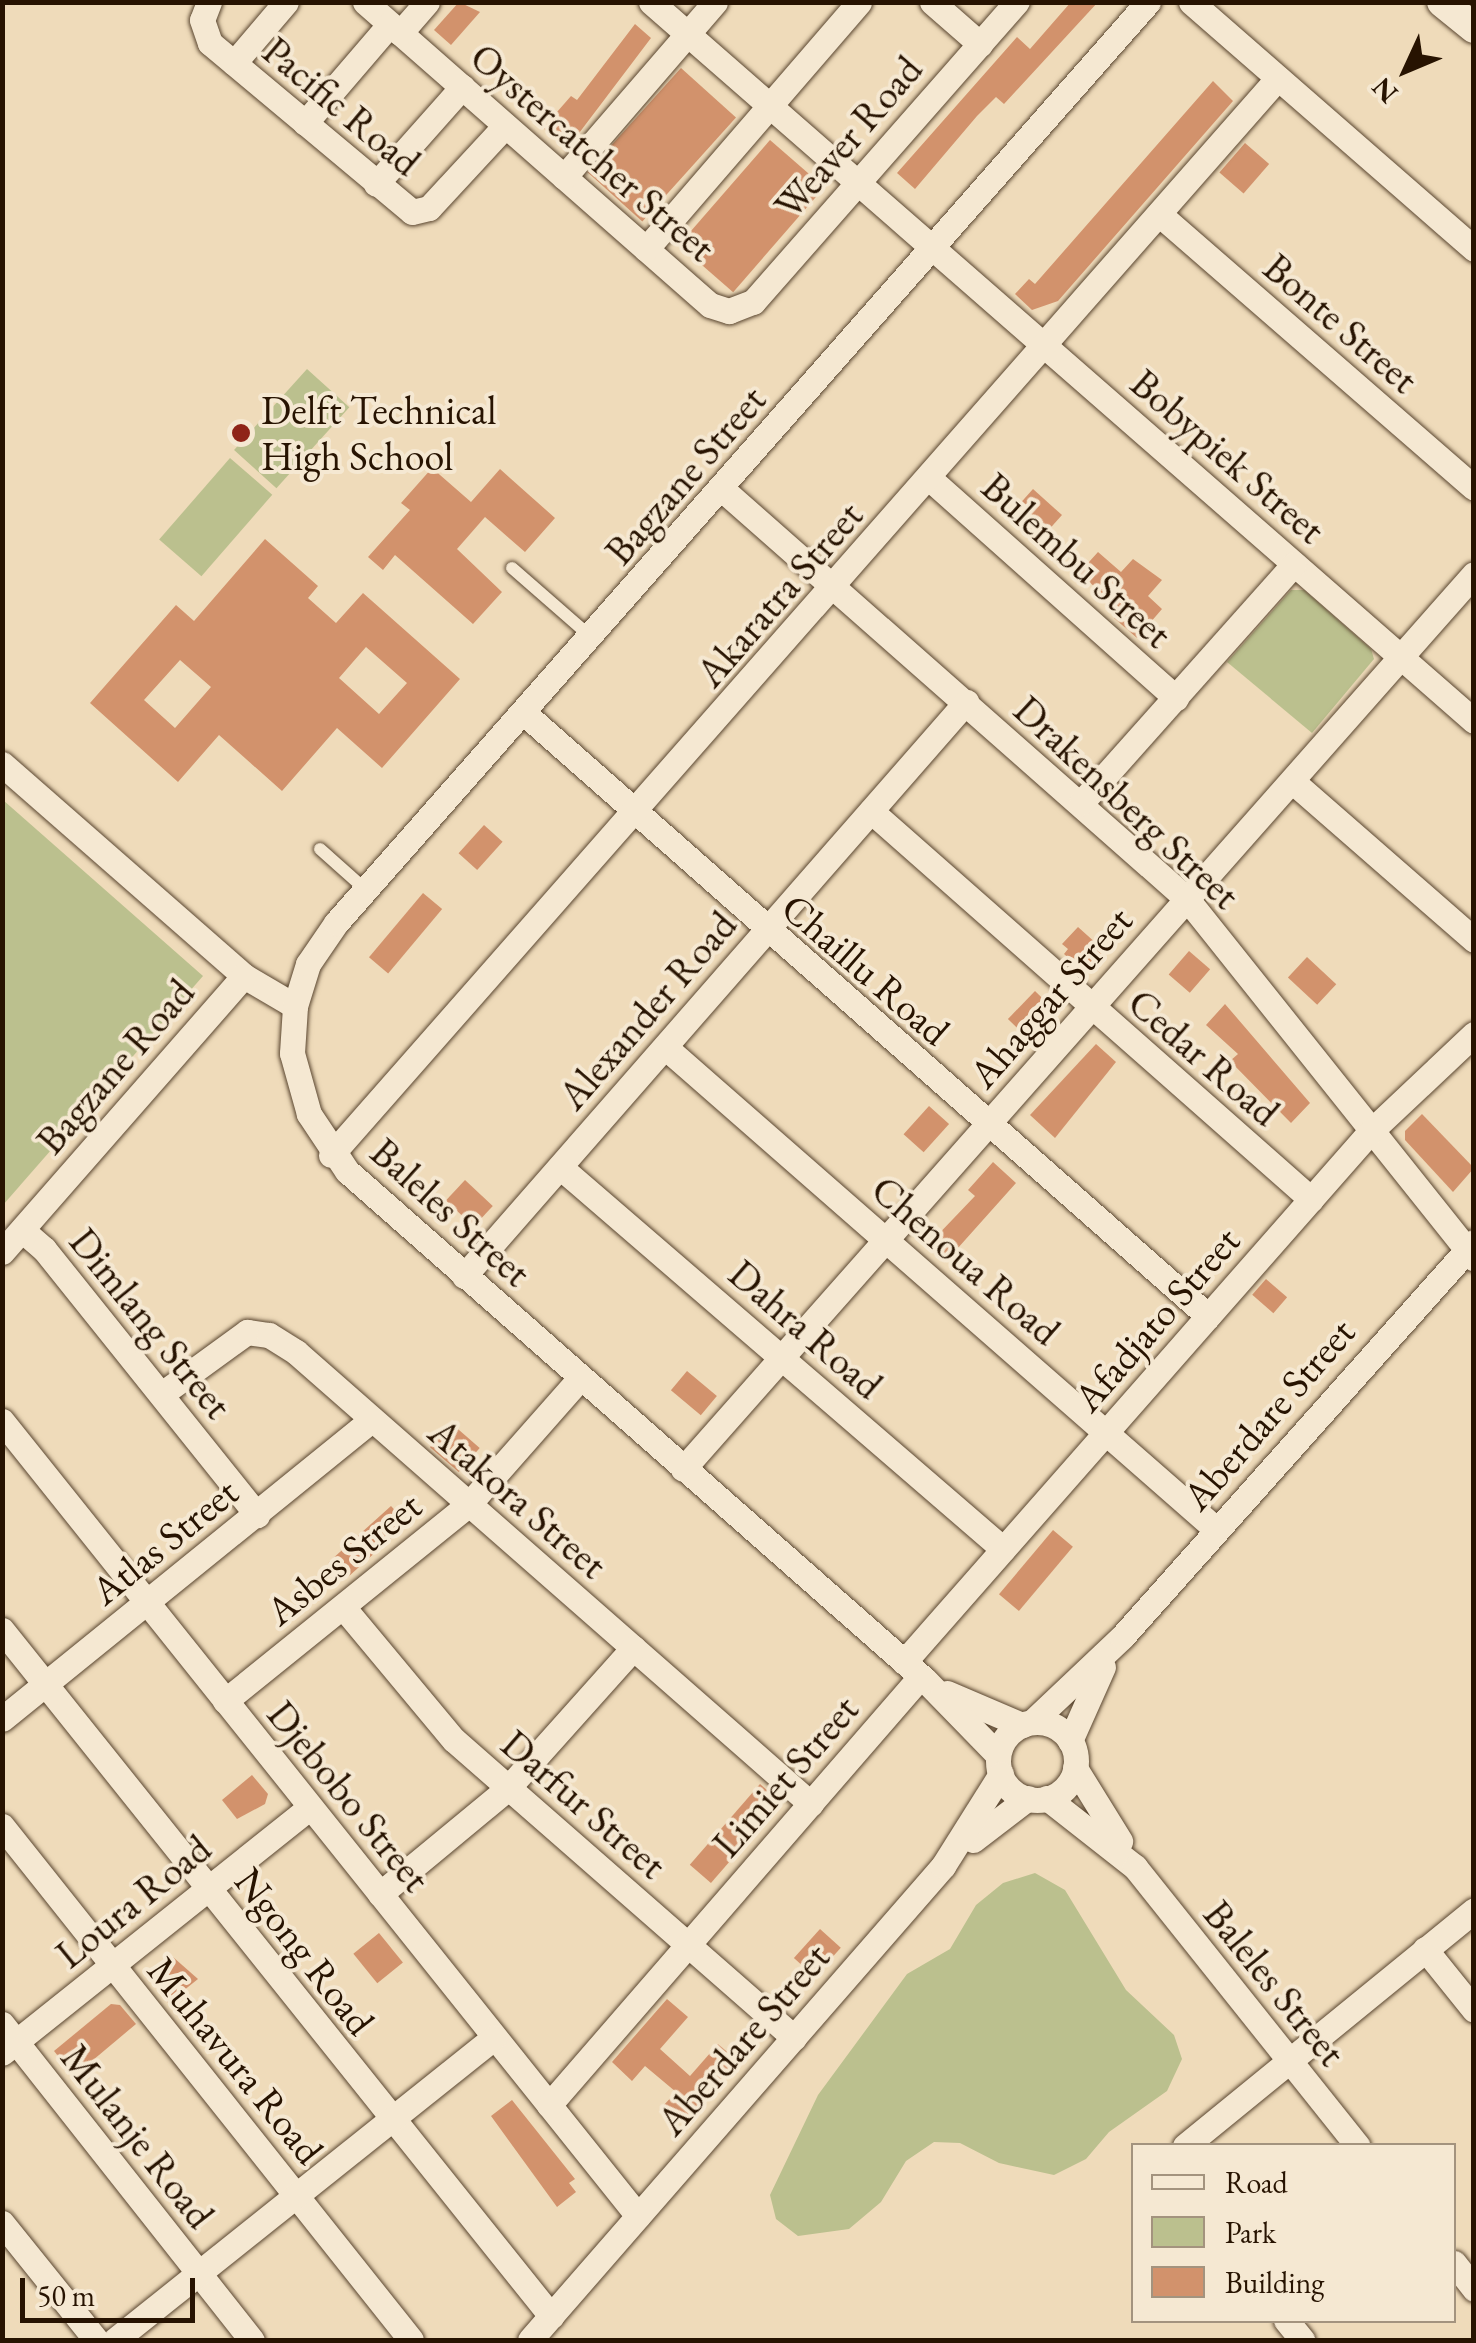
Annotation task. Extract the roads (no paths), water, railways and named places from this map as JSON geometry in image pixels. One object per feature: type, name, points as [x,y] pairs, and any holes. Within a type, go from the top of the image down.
[{"type":"street","name":"Pacific Road","points":[[209,2],[202,20],[205,37],[376,184],[416,212],[429,208],[504,126]]},
{"type":"street","points":[[234,63],[286,2]]},
{"type":"street","name":"Oystercatcher Street","points":[[365,2],[710,305],[730,311]]},
{"type":"street","points":[[305,124],[395,29],[427,2]]},
{"type":"street","name":"Bobypiek Street","points":[[650,2],[1474,720]]},
{"type":"street","points":[[564,177],[715,2]]},
{"type":"street","points":[[646,249],[859,2]]},
{"type":"street","points":[[932,2],[980,44]]},
{"type":"street","name":"Weaver Road","points":[[730,311],[753,302],[1017,2]]},
{"type":"street","name":"Bagzane Street","points":[[295,1006],[308,964],[366,890],[1148,2]]},
{"type":"street","points":[[1191,2],[1474,249]]},
{"type":"street","points":[[1442,2],[1474,28]]},
{"type":"street","name":"Akaratra Street","points":[[331,1155],[835,588],[1278,78]]},
{"type":"street","points":[[376,184],[462,87]]},
{"type":"street","name":"Bonte Street","points":[[1159,214],[1474,488]]},
{"type":"street","name":"Bulembu Street","points":[[929,478],[1176,698]]},
{"type":"street","name":"Drakensberg Street","points":[[722,489],[1187,899],[1370,1132],[1471,1250]]},
{"type":"street","points":[[1081,803],[1294,564]]},
{"type":"street","name":"Ahaggar Street","points":[[683,1469],[1474,574]]},
{"type":"street","name":"Alexander Road","points":[[464,1276],[966,702]]},
{"type":"street","name":"Chaillu Road","points":[[524,713],[766,932],[1208,1316]]},
{"type":"street","points":[[2,764],[244,976],[295,1006]]},
{"type":"street","points":[[1292,780],[1474,940]]},
{"type":"street","name":"Cedar Road","points":[[871,811],[1090,1009],[1311,1198]]},
{"type":"street","name":"Bagzane Road","points":[[2,1252],[244,976]]},
{"type":"street","name":"Baleles Street","points":[[295,1006],[292,1053],[309,1114],[331,1155],[916,1673],[999,1765]]},
{"type":"street","name":"Afadjato Street","points":[[916,1673],[1003,1549],[1370,1132],[1474,1034]]},
{"type":"street","name":"Chenoua Road","points":[[666,1046],[1217,1530]]},
{"type":"street","name":"Dahra Road","points":[[560,1167],[1003,1549]]},
{"type":"street","name":"Dimlang Street","points":[[22,1230],[163,1394],[257,1515]]},
{"type":"street","name":"Aberdare Street","points":[[1027,1723],[1122,1637],[1471,1250]]},
{"type":"street","name":"Atakora Street","points":[[163,1394],[234,1337],[269,1335],[372,1419],[811,1804]]},
{"type":"street","name":"Asbes Street","points":[[226,1701],[469,1504],[581,1378]]},
{"type":"street","name":"Atlas Street","points":[[2,1718],[372,1419]]},
{"type":"street","name":"Djebobo Street","points":[[2,1421],[638,2216]]},
{"type":"street","name":"Darfur Street","points":[[343,1606],[438,1723],[794,2038]]},
{"type":"street","name":"Ngong Road","points":[[2,1630],[390,2119],[552,2316]]},
{"type":"street","name":"Aberdare Street","points":[[1070,1741],[1092,1684],[1122,1637]]},
{"type":"street","points":[[380,1894],[508,1788],[633,1648]]},
{"type":"street","name":"Baleles Street","points":[[916,1673],[1027,1723]]},
{"type":"street","name":"Limiet Street","points":[[549,2105],[811,1804],[916,1673]]},
{"type":"street","points":[[1027,1723],[1056,1727],[1070,1741],[1075,1768],[1068,1784],[1038,1798],[1011,1790],[999,1765],[1009,1733],[1027,1723]]},
{"type":"street","name":"Aberdare Street","points":[[530,2340],[943,1866],[999,1765]]},
{"type":"street","name":"Baleles Street","points":[[1075,1768],[1135,1867],[1356,2143]]},
{"type":"street","name":"Baleles Street","points":[[1038,1798],[1135,1867]]},
{"type":"street","name":"Aberdare Street","points":[[943,1866],[1038,1798]]},
{"type":"street","name":"Loura Road","points":[[7,2039],[113,1965],[310,1807]]},
{"type":"street","name":"Muhavura Road","points":[[2,1826],[411,2340]]},
{"type":"street","points":[[1189,2143],[1474,1910]]},
{"type":"street","points":[[1425,1949],[1474,2010]]},
{"type":"street","points":[[114,2340],[494,2037]]},
{"type":"street","name":"Mulanje Road","points":[[7,2039],[252,2340]]},
{"type":"street","points":[[2,2222],[96,2340]]},
{"type":"street","points":[[1456,2266],[1474,2290]]},
{"type":"lane","points":[[512,568],[590,638]]},
{"type":"lane","points":[[320,850],[366,890]]},
{"type":"place","name":"Delft Technical High School","points":[[241,433]]}]
